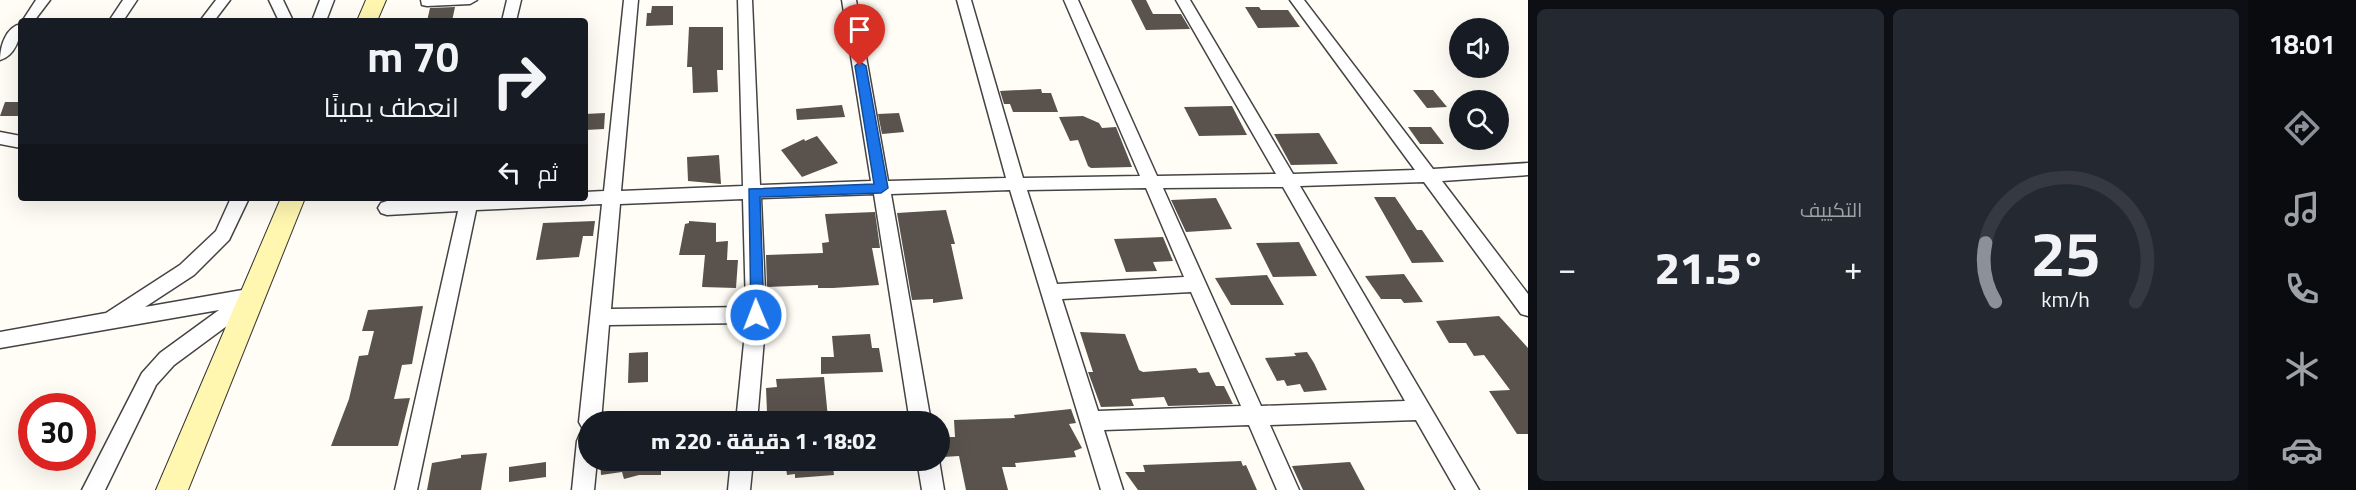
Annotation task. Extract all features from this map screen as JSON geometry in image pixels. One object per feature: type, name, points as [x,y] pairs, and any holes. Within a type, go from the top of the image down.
[{"type":"street","points":[[29,18],[43,0]]},
{"type":"street","points":[[118,18],[130,0]]},
{"type":"street","points":[[209,18],[223,0]]},
{"type":"street","points":[[276,0],[285,18]]},
{"type":"street","points":[[320,18],[327,0]]},
{"type":"street","points":[[368,18],[376,0]]},
{"type":"street","points":[[427,2],[470,0]]},
{"type":"street","points":[[510,18],[514,0]]},
{"type":"street","points":[[591,411],[631,0]]},
{"type":"street","points":[[745,0],[754,192],[756,315],[747,411]]},
{"type":"street","points":[[849,0],[919,411]]},
{"type":"street","points":[[964,0],[980,66],[1112,490]]},
{"type":"street","points":[[1071,0],[1288,490]]},
{"type":"street","points":[[1183,0],[1468,490]]},
{"type":"street","points":[[1297,0],[1431,178],[1522,291],[1528,308]]},
{"type":"street","points":[[0,55],[18,32]]},
{"type":"street","points":[[0,138],[18,141]]},
{"type":"street","points":[[588,198],[1018,183],[1431,178],[1528,169]]},
{"type":"street","points":[[99,324],[134,306],[188,270],[222,235],[239,201]]},
{"type":"street","points":[[172,490],[292,201]]},
{"type":"street","points":[[387,208],[470,201],[406,490]]},
{"type":"street","points":[[1051,292],[1197,284]]},
{"type":"street","points":[[0,340],[253,296]]},
{"type":"street","points":[[93,490],[149,379],[167,359],[253,296]]},
{"type":"street","points":[[600,317],[756,315]]},
{"type":"street","points":[[1091,421],[1421,410]]},
{"type":"street","points":[[583,490],[585,471]]},
{"type":"street","points":[[739,490],[741,471]]},
{"type":"street","points":[[930,471],[933,490]]},
{"type":"building","points":[[1131,0],[1146,0],[1153,14],[1181,14],[1190,29],[1146,30]]},
{"type":"building","points":[[652,6],[673,6],[673,25],[646,26],[647,13],[651,13]]},
{"type":"building","points":[[455,7],[453,18],[428,18],[430,8]]},
{"type":"building","points":[[1245,7],[1259,7],[1261,10],[1288,10],[1300,27],[1258,28]]},
{"type":"building","points":[[689,27],[723,27],[723,70],[717,70],[718,92],[693,93],[692,67],[687,67]]},
{"type":"building","points":[[1041,89],[1042,93],[1051,93],[1058,112],[1013,112],[1010,104],[1004,104],[1000,91]]},
{"type":"building","points":[[1413,90],[1433,90],[1447,107],[1427,108]]},
{"type":"building","points":[[5,102],[18,102],[18,116],[0,116]]},
{"type":"building","points":[[842,105],[845,117],[797,120],[796,109]]},
{"type":"building","points":[[1232,106],[1247,135],[1199,136],[1184,107]]},
{"type":"building","points":[[605,113],[604,129],[588,130],[588,114]]},
{"type":"building","points":[[899,113],[904,132],[882,134],[878,114]]},
{"type":"building","points":[[1083,116],[1099,123],[1102,128],[1116,127],[1132,167],[1091,168],[1088,166],[1078,140],[1070,141],[1059,117]]},
{"type":"building","points":[[1408,127],[1431,127],[1444,144],[1420,144]]},
{"type":"building","points":[[1319,133],[1338,164],[1291,165],[1274,134]]},
{"type":"building","points":[[817,136],[838,163],[802,177],[781,150],[804,139],[805,141]]},
{"type":"building","points":[[719,155],[721,184],[688,181],[687,157]]},
{"type":"building","points":[[1374,197],[1395,197],[1417,230],[1422,230],[1444,262],[1412,263]]},
{"type":"building","points":[[1216,198],[1232,229],[1186,232],[1171,200]]},
{"type":"building","points":[[946,210],[955,244],[951,244],[963,299],[933,303],[933,299],[912,300],[897,213]]},
{"type":"building","points":[[875,212],[880,248],[872,248],[879,285],[833,288],[818,288],[818,285],[767,287],[766,255],[823,253],[822,243],[829,242],[825,214]]},
{"type":"building","points":[[595,221],[593,236],[583,236],[579,257],[536,260],[543,223]]},
{"type":"building","points":[[689,221],[716,223],[716,242],[728,241],[727,260],[738,260],[736,288],[702,287],[705,255],[679,255],[685,224]]},
{"type":"building","points":[[1163,237],[1173,261],[1153,262],[1157,271],[1126,272],[1114,239]]},
{"type":"building","points":[[1299,242],[1317,276],[1273,277],[1256,243]]},
{"type":"building","points":[[1404,274],[1423,302],[1404,303],[1401,299],[1381,299],[1365,276]]},
{"type":"building","points":[[1267,275],[1284,305],[1231,305],[1215,278]]},
{"type":"building","points":[[423,306],[412,364],[402,365],[394,399],[410,398],[398,446],[331,446],[349,399],[359,356],[368,355],[374,331],[362,331],[368,310]]},
{"type":"building","points":[[1499,316],[1528,348],[1528,434],[1517,434],[1489,391],[1510,390],[1484,355],[1474,356],[1466,343],[1449,343],[1436,321]]},
{"type":"building","points":[[1080,332],[1125,334],[1139,370],[1143,372],[1196,368],[1199,373],[1209,372],[1216,386],[1224,386],[1233,404],[1168,406],[1164,397],[1131,399],[1134,406],[1101,407],[1088,372],[1093,372]]},
{"type":"building","points":[[870,334],[872,348],[879,348],[883,372],[821,374],[821,357],[834,357],[832,336]]},
{"type":"building","points":[[648,352],[648,382],[628,383],[629,353]]},
{"type":"building","points":[[1307,352],[1327,390],[1304,392],[1300,384],[1287,386],[1284,380],[1277,381],[1265,358],[1296,356],[1294,353]]},
{"type":"building","points":[[824,377],[827,411],[767,411],[766,388],[777,387],[776,379]]},
{"type":"building","points":[[1071,409],[1076,423],[1069,424],[1082,448],[1074,451],[1076,457],[1015,463],[1016,467],[1002,467],[1008,490],[966,490],[959,456],[950,457],[950,437],[955,437],[954,420],[1015,418],[1014,415]]},
{"type":"building","points":[[487,453],[481,490],[427,490],[432,463],[461,458],[461,455]]},
{"type":"building","points":[[1241,461],[1243,466],[1246,465],[1257,490],[1138,490],[1125,472],[1145,472],[1143,465]]},
{"type":"building","points":[[546,462],[546,477],[509,482],[509,467]]},
{"type":"building","points":[[1350,462],[1365,490],[1303,490],[1292,466]]},
{"type":"building","points":[[601,471],[661,471],[661,475],[639,475],[624,479],[622,472],[601,475]]},
{"type":"building","points":[[786,471],[833,471],[834,475],[795,478],[795,474],[787,475]]},
{"type":"route","points":[[756,315],[754,192],[881,188],[860,66]]}]
